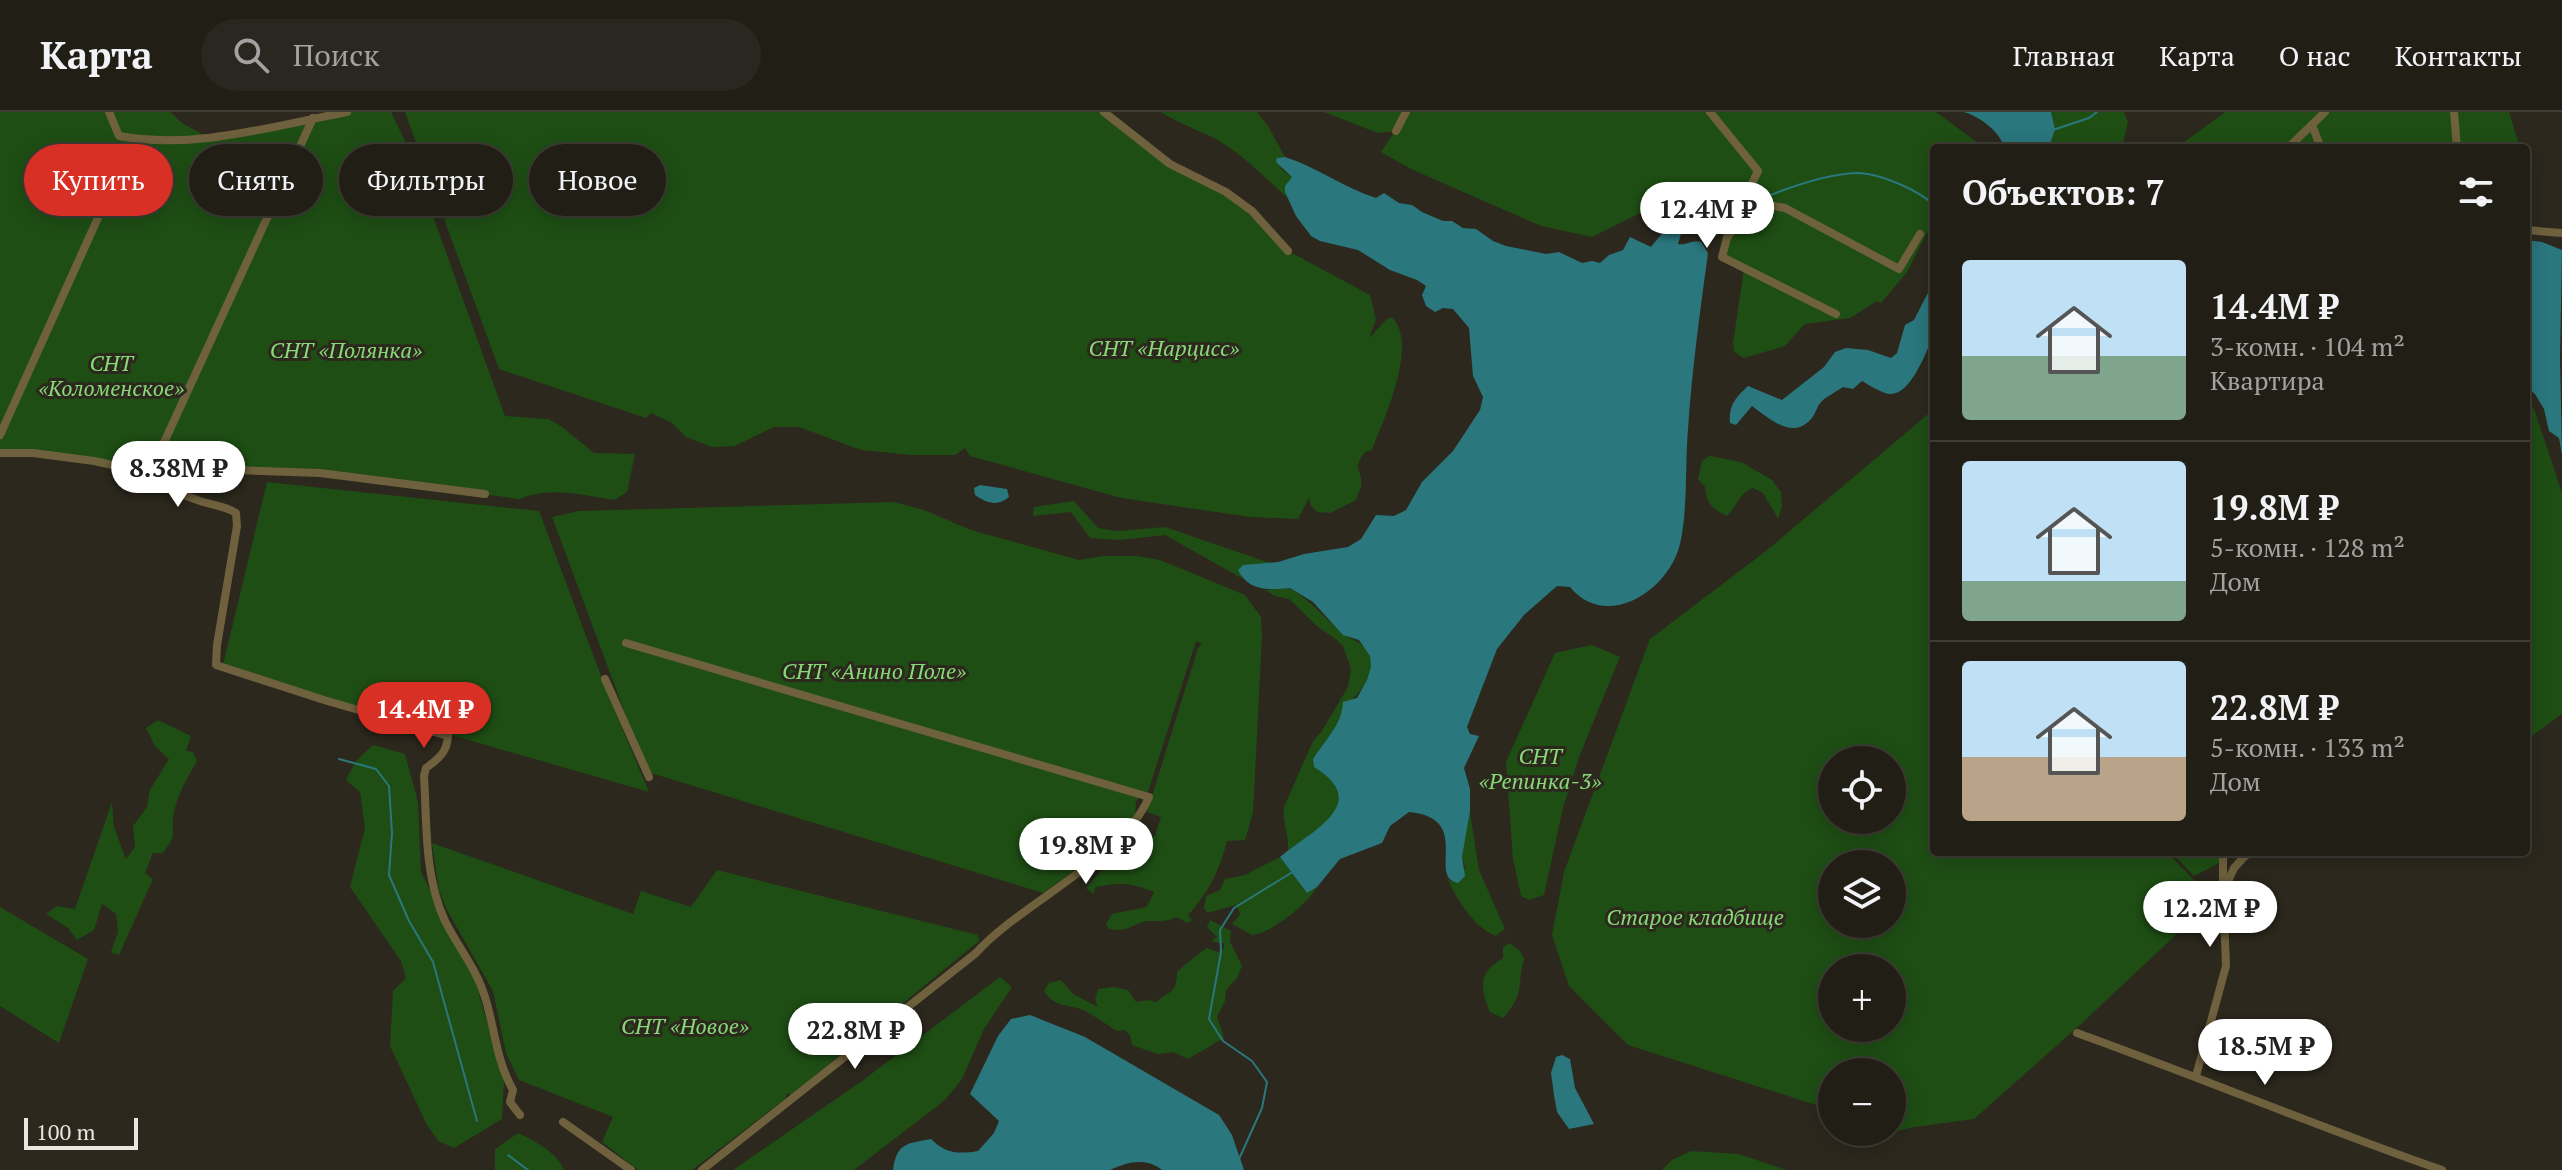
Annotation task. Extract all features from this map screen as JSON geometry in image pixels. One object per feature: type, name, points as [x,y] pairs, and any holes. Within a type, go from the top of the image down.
[{"type":"street","points":[[109,112],[119,136],[172,141],[209,138],[347,112]]},
{"type":"street","points":[[1104,112],[1170,164],[1226,192],[1252,211],[1288,251]]},
{"type":"street","points":[[1396,131],[1406,112]]},
{"type":"street","points":[[1710,112],[1758,171],[1745,198],[1745,210],[1727,238],[1723,258],[1836,314]]},
{"type":"street","points":[[2292,144],[2325,112]]},
{"type":"street","points":[[2454,112],[2457,144]]},
{"type":"street","points":[[150,473],[313,118]]},
{"type":"street","points":[[2312,125],[2319,144]]},
{"type":"street","points":[[0,435],[111,189],[125,172],[130,147],[140,140]]},
{"type":"street","points":[[1745,210],[1752,214],[1774,206],[1785,208],[1899,269],[1920,234]]},
{"type":"street","points":[[2530,230],[2562,233]]},
{"type":"street","points":[[0,453],[33,453],[94,461],[150,473],[236,470],[320,473],[485,494]]},
{"type":"street","points":[[150,473],[196,500],[236,513],[237,526],[216,665],[448,736],[440,757],[426,768],[424,776],[431,876],[446,921],[468,956],[485,997],[503,1072],[513,1090],[510,1102],[520,1115]]},
{"type":"street","points":[[626,643],[1149,797],[1132,827],[1084,868],[1004,925],[976,953],[702,1170]]},
{"type":"street","points":[[605,679],[649,777]]},
{"type":"street","points":[[2196,1076],[2226,966],[2223,856]]},
{"type":"street","points":[[2223,893],[2234,868],[2245,856]]},
{"type":"street","points":[[2077,1033],[2196,1076],[2352,1139],[2442,1170]]},
{"type":"street","points":[[563,1122],[631,1170]]},
{"type":"green space","points":[[0,112],[170,112],[182,123],[209,138],[347,112],[391,112],[407,144],[339,144],[339,216],[433,216],[505,416],[548,419],[594,453],[635,454],[627,492],[614,500],[555,492],[520,499],[320,473],[137,469],[0,453]]},
{"type":"green space","name":"СНТ «Нарцисс»","points":[[405,112],[1104,112],[1170,164],[1226,192],[1288,251],[1370,295],[1376,320],[1369,338],[1392,317],[1399,329],[1402,345],[1397,382],[1372,450],[1365,452],[1359,463],[1361,486],[1356,500],[1330,513],[1317,512],[1309,498],[1298,519],[1250,517],[1121,498],[970,456],[965,448],[955,455],[861,450],[799,427],[774,427],[735,446],[712,447],[686,437],[672,423],[651,413],[646,418],[499,369],[443,216],[513,216],[513,144],[417,144]]},
{"type":"green space","points":[[1161,112],[1257,112],[1285,157],[1278,158],[1282,170],[1292,177],[1285,192],[1289,199],[1229,147]]},
{"type":"green space","points":[[1324,112],[1936,112],[1980,144],[1930,144],[1930,227],[1907,272],[1881,303],[1877,301],[1850,318],[1805,324],[1785,346],[1744,358],[1734,352],[1733,343],[1744,269],[1719,257],[1726,211],[1717,216],[1709,215],[1707,211],[1684,223],[1667,225],[1656,222],[1644,211],[1592,237],[1541,226],[1411,169],[1381,152],[1395,131],[1378,133]]},
{"type":"green space","points":[[2051,112],[2124,112],[2128,122],[2123,144],[2050,144],[2055,129]]},
{"type":"green space","points":[[2225,112],[2509,112],[2519,144],[2181,144]]},
{"type":"green space","points":[[2530,403],[2562,493],[2562,714],[2530,737]]},
{"type":"green space","name":"Старое кладбище","points":[[1930,413],[1930,856],[2171,856],[2213,900],[1974,1119],[1906,1129],[1906,1058],[1818,1058],[1818,1106],[1628,1045],[1569,986],[1552,935],[1564,872],[1650,639],[1766,551]]},
{"type":"green space","points":[[1710,456],[1741,462],[1772,480],[1781,492],[1782,507],[1778,519],[1763,493],[1753,488],[1744,494],[1727,516],[1714,508],[1698,479],[1702,461]]},
{"type":"green space","points":[[267,482],[539,511],[609,697],[649,792],[351,706],[223,665]]},
{"type":"green space","points":[[1074,501],[1098,528],[1117,531],[1165,527],[1270,563],[1255,566],[1241,576],[1243,579],[1165,535],[1119,540],[1090,538],[1071,512],[1033,516],[1034,507]]},
{"type":"green space","name":"СНТ «Анино Поле»","points":[[894,502],[924,510],[971,530],[1079,560],[1136,556],[1160,560],[1245,595],[1261,617],[1253,813],[1245,840],[1227,841],[1212,881],[1188,915],[1192,920],[1188,923],[1176,917],[1144,922],[1122,930],[1109,929],[1106,924],[1112,914],[1147,907],[1154,892],[1125,884],[1096,887],[1093,894],[1086,888],[1107,864],[1107,854],[1122,843],[1155,836],[1161,817],[1147,812],[1198,648],[1202,644],[1196,641],[1148,792],[1142,792],[1136,802],[1135,816],[1085,863],[1043,893],[651,773],[628,721],[552,517],[579,511]]},
{"type":"green space","points":[[1290,588],[1341,632],[1363,646],[1369,654],[1371,671],[1364,686],[1313,759],[1315,767],[1330,779],[1337,791],[1338,802],[1334,813],[1314,834],[1288,850],[1284,807],[1313,741],[1348,687],[1351,669],[1343,646],[1337,640],[1318,627],[1289,599],[1265,590]]},
{"type":"green space","name":"СНТ «Репинка-3»","points":[[1592,645],[1620,657],[1579,757],[1563,808],[1544,895],[1529,900],[1521,896],[1513,859],[1506,762],[1555,653]]},
{"type":"green space","points":[[158,720],[191,736],[186,751],[193,752],[197,761],[177,802],[171,842],[163,853],[153,853],[145,873],[153,879],[119,955],[111,952],[118,932],[116,914],[102,904],[94,930],[77,940],[68,928],[46,914],[57,906],[75,909],[112,802],[114,827],[126,859],[135,847],[133,826],[147,807],[150,790],[169,759],[155,746],[146,728]]},
{"type":"green space","points":[[373,745],[405,754],[418,802],[421,872],[475,980],[504,1082],[502,1119],[454,1148],[438,1141],[426,1123],[390,1046],[393,991],[406,978],[401,961],[350,887],[365,828],[360,792],[346,780],[355,762]]},
{"type":"green space","points":[[1470,812],[1479,870],[1505,929],[1495,936],[1472,918],[1446,876],[1451,882],[1465,868],[1462,857]]},
{"type":"green space","name":"СНТ «Новое»","points":[[432,843],[633,914],[641,891],[691,907],[717,870],[978,935],[979,941],[791,1095],[787,1093],[785,1099],[692,1170],[638,1170],[602,1142],[613,1117],[519,1080],[506,1053],[493,991],[439,891]]},
{"type":"green space","points":[[2175,856],[2232,856],[2194,876]]},
{"type":"green space","points":[[1280,857],[1307,893],[1317,887],[1306,902],[1288,917],[1252,935],[1232,924],[1240,914],[1236,905],[1207,913],[1204,908],[1206,896],[1220,890],[1225,879],[1245,875]]},
{"type":"green space","points":[[0,907],[88,959],[59,1043],[0,1006]]},
{"type":"green space","points":[[1210,920],[1231,931],[1230,942],[1242,966],[1237,978],[1226,990],[1225,1001],[1217,1017],[1224,1038],[1188,1059],[1173,1052],[1158,1054],[1132,1045],[1130,1035],[1124,1030],[1117,1031],[1081,1009],[1054,1001],[1044,991],[1049,983],[1061,980],[1073,994],[1098,1007],[1095,1000],[1098,989],[1113,987],[1128,990],[1136,1002],[1156,1002],[1172,991],[1177,972],[1197,955],[1207,948],[1218,952],[1224,948],[1224,943],[1212,940],[1217,937],[1207,927]]},
{"type":"green space","points":[[1510,943],[1524,959],[1518,996],[1503,1018],[1490,1012],[1483,981],[1489,969],[1503,958],[1503,947]]},
{"type":"green space","points":[[1000,977],[1012,987],[984,1029],[962,1079],[945,1100],[854,1170],[733,1170],[862,1081]]},
{"type":"green space","points":[[518,1133],[550,1152],[564,1170],[495,1170],[495,1149]]},
{"type":"green space","points":[[1691,1151],[1739,1154],[1787,1170],[1662,1170],[1672,1160]]},
{"type":"water","points":[[1964,112],[2051,112],[2055,129],[2050,144],[2003,144],[1999,136],[1977,117]]},
{"type":"water","points":[[1285,157],[1364,194],[1376,198],[1384,193],[1399,203],[1412,205],[1443,221],[1476,229],[1506,246],[1546,254],[1559,252],[1582,263],[1600,263],[1609,255],[1623,250],[1630,237],[1651,247],[1668,229],[1697,214],[1707,211],[1709,215],[1683,227],[1678,244],[1701,242],[1708,253],[1696,341],[1684,516],[1674,561],[1650,590],[1618,605],[1601,605],[1585,600],[1570,587],[1557,586],[1524,615],[1497,649],[1467,727],[1470,734],[1479,736],[1464,768],[1470,789],[1470,812],[1462,857],[1465,876],[1458,883],[1449,878],[1446,870],[1445,836],[1440,825],[1428,817],[1409,812],[1390,826],[1382,843],[1340,859],[1317,887],[1307,893],[1280,857],[1319,827],[1337,805],[1338,793],[1331,780],[1314,767],[1313,759],[1336,725],[1343,702],[1357,698],[1367,680],[1370,656],[1359,640],[1343,635],[1313,602],[1290,588],[1254,586],[1238,570],[1243,565],[1278,562],[1348,547],[1361,539],[1376,515],[1394,516],[1406,510],[1422,482],[1453,451],[1480,410],[1483,397],[1473,376],[1469,328],[1453,309],[1443,308],[1435,312],[1426,306],[1422,295],[1426,286],[1417,280],[1390,270],[1358,250],[1311,236],[1296,216],[1285,192],[1285,186],[1292,177],[1276,162],[1277,158]]},
{"type":"water","points":[[2530,240],[2562,250],[2562,455],[2559,438],[2549,431],[2544,409],[2530,390]]},
{"type":"water","points":[[1930,289],[1930,344],[1908,384],[1894,394],[1885,393],[1862,381],[1853,389],[1843,387],[1823,400],[1812,418],[1797,428],[1782,426],[1752,406],[1736,425],[1730,423],[1734,402],[1748,386],[1782,400],[1824,367],[1835,352],[1846,348],[1868,350],[1891,358],[1897,353],[1905,325],[1914,320]]},
{"type":"water","points":[[980,485],[1007,489],[1009,497],[996,503],[984,500],[975,495],[974,488]]},
{"type":"water","points":[[1030,1015],[1085,1037],[1219,1115],[1232,1135],[1244,1170],[1162,1170],[1150,1163],[1137,1162],[1110,1170],[893,1170],[900,1149],[909,1144],[931,1139],[947,1150],[971,1152],[978,1151],[994,1133],[999,1121],[970,1094],[998,1036],[1011,1019]]},
{"type":"water","points":[[1562,1055],[1570,1059],[1575,1088],[1594,1124],[1569,1129],[1557,1112],[1551,1073],[1556,1057]]},
{"type":"waterway","points":[[2053,130],[2089,118],[2097,112]]},
{"type":"waterway","points":[[1749,204],[1818,179],[1859,173],[1899,184],[1930,202]]},
{"type":"waterway","points":[[1707,211],[1737,205]]},
{"type":"waterway","points":[[339,759],[376,769],[389,786],[392,833],[389,875],[409,921],[433,962],[477,1121]]},
{"type":"waterway","points":[[1239,1159],[1262,1108],[1267,1082],[1252,1061],[1223,1041],[1209,1019],[1221,952],[1220,930],[1234,908],[1291,873]]},
{"type":"waterway","points":[[508,1155],[528,1170]]},
{"type":"park label","name":"СНТ «Полянка»","points":[[346,349]]},
{"type":"park label","name":"СНТ «Коломенское»","points":[[111,374]]}]
